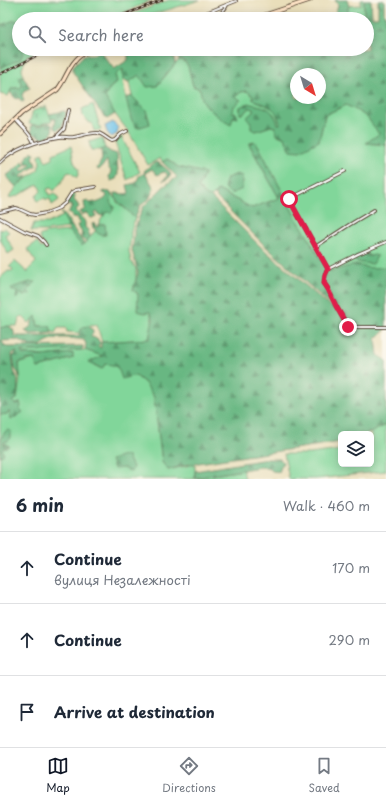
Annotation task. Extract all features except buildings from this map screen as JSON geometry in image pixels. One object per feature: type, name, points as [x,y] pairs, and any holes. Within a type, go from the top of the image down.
[{"type":"street","points":[[274,12],[310,0]]},
{"type":"street","points":[[210,12],[236,1]]},
{"type":"street","points":[[223,12],[228,5]]},
{"type":"street","points":[[0,134],[22,113],[57,90],[61,86],[76,59],[80,56]]},
{"type":"street","points":[[56,137],[64,129],[68,110]]},
{"type":"street","points":[[15,119],[30,133],[34,143]]},
{"type":"street","points":[[0,163],[5,157],[14,152],[34,143],[56,137],[72,137],[98,133],[112,141],[127,131]]},
{"type":"street","points":[[328,269],[289,199],[345,171]]},
{"type":"street","points":[[0,212],[16,208],[35,215],[46,213],[65,204],[72,192],[95,187]]},
{"type":"street","points":[[315,247],[374,210]]},
{"type":"street","points":[[0,218],[24,231],[38,236],[46,245]]},
{"type":"street","points":[[385,327],[348,327],[324,283],[325,275],[328,269],[386,242]]},
{"type":"green space","points":[[0,0],[152,0],[125,12],[12,12],[12,56],[27,56],[22,68],[23,76],[19,77],[22,86],[20,88],[12,88],[8,96],[0,94]]},
{"type":"green space","points":[[169,0],[200,0],[161,12],[137,12]]},
{"type":"green space","points":[[335,0],[347,0],[349,6],[348,12],[336,12],[338,5]]},
{"type":"green space","points":[[361,0],[364,0],[364,12],[348,12],[349,6],[361,5]]},
{"type":"green space","points":[[364,0],[371,0],[372,12],[364,12]]},
{"type":"green space","points":[[378,0],[384,0],[384,15],[386,16],[386,145],[366,143],[379,134],[367,117],[346,105],[325,115],[319,141],[300,151],[290,150],[285,138],[276,134],[275,127],[271,126],[256,131],[251,129],[251,122],[246,118],[253,112],[253,109],[250,108],[240,114],[240,107],[248,103],[259,105],[269,109],[278,124],[280,124],[274,110],[258,101],[253,100],[253,96],[247,91],[241,92],[236,96],[241,100],[233,107],[232,112],[236,113],[238,118],[233,117],[231,125],[215,114],[204,103],[200,89],[193,86],[188,66],[183,60],[179,60],[178,56],[374,56],[374,17],[378,17]]},
{"type":"green space","points":[[12,21],[12,56],[22,56],[21,59],[0,68],[0,25]]},
{"type":"green space","points":[[83,56],[104,56],[114,69],[128,60],[128,56],[174,56],[175,64],[157,86],[147,87],[139,75],[129,82],[123,80],[123,69],[115,75],[117,82],[110,88],[105,97],[115,114],[107,119],[99,110],[73,72],[73,66]]},
{"type":"green space","points":[[179,60],[183,60],[188,66],[193,86],[200,89],[232,112],[237,98],[236,96],[241,92],[247,91],[260,102],[272,108],[276,112],[280,124],[278,124],[274,114],[257,105],[240,107],[240,114],[250,108],[254,109],[250,115],[251,122],[256,131],[271,126],[275,127],[276,134],[285,138],[290,150],[319,141],[325,115],[346,105],[367,117],[379,134],[367,143],[386,145],[386,267],[374,269],[362,267],[331,271],[327,270],[296,218],[258,145],[254,141],[249,144],[279,198],[252,208],[218,190],[211,197],[207,196],[198,187],[205,173],[178,167],[168,159],[162,162],[160,158],[148,165],[128,131],[115,114],[105,97],[110,88],[117,82],[115,75],[123,68],[126,99],[150,124],[146,110],[132,96],[129,82],[139,75],[157,86]]},
{"type":"green space","points":[[23,76],[30,88],[25,90],[22,95],[24,101],[22,102],[19,98],[16,99],[10,92],[12,88],[20,88],[22,86],[19,77]]},
{"type":"green space","points":[[132,96],[146,110],[150,124],[137,128],[131,119],[126,98]]},
{"type":"green space","points":[[93,104],[101,130],[94,131],[92,123],[89,123],[83,116],[82,109]]},
{"type":"green space","points":[[46,106],[52,121],[38,125],[29,124],[33,111]]},
{"type":"green space","points":[[65,111],[66,114],[62,127],[57,130],[54,127],[56,119],[51,119],[49,114]]},
{"type":"green space","points":[[50,123],[52,125],[53,132],[47,137],[43,138],[32,133],[32,125],[38,126]]},
{"type":"green space","points":[[120,136],[140,172],[127,180],[115,142]]},
{"type":"green space","points":[[102,138],[105,148],[101,150],[91,150],[89,142]]},
{"type":"green space","points":[[254,141],[258,145],[296,218],[327,270],[331,271],[357,264],[360,266],[375,268],[386,267],[386,329],[376,339],[378,355],[386,360],[386,425],[374,431],[338,431],[338,442],[185,465],[168,470],[162,462],[154,397],[145,383],[135,375],[122,379],[117,367],[113,365],[105,364],[102,369],[89,362],[102,356],[85,350],[86,344],[84,340],[68,338],[56,338],[42,345],[30,346],[19,340],[1,341],[7,347],[83,346],[83,348],[81,350],[21,351],[22,354],[42,356],[73,353],[73,358],[38,368],[34,359],[21,362],[19,363],[20,377],[15,369],[13,356],[17,352],[13,353],[12,355],[14,371],[18,379],[17,399],[12,401],[15,404],[20,402],[20,409],[23,412],[11,420],[10,412],[0,415],[0,328],[8,326],[13,329],[15,336],[79,336],[79,333],[83,327],[88,326],[93,330],[91,337],[97,338],[100,343],[98,346],[101,348],[101,342],[149,339],[153,319],[150,312],[145,313],[137,311],[138,294],[133,290],[138,273],[132,250],[134,230],[143,207],[163,187],[177,177],[162,162],[167,159],[178,167],[205,173],[198,188],[207,196],[211,197],[260,246],[333,309],[332,306],[263,244],[214,195],[218,190],[252,208],[279,198],[249,144]]},
{"type":"green space","points":[[71,146],[74,162],[79,170],[77,178],[70,172],[67,173],[54,191],[51,188],[47,189],[49,195],[55,193],[59,200],[52,205],[50,199],[46,200],[45,198],[37,201],[36,196],[41,191],[38,184],[17,196],[9,197],[16,187],[38,170],[40,163],[39,155],[42,153],[46,162],[53,159],[53,154]]},
{"type":"green space","points":[[105,148],[117,154],[118,174],[116,179],[111,181],[109,177],[111,171],[108,167],[107,160],[99,170],[97,169],[102,159],[101,150]]},
{"type":"green space","points":[[32,151],[35,154],[33,157],[36,166],[20,177],[22,178],[26,176],[26,178],[16,187],[6,176],[23,161],[25,165],[21,169],[23,171],[31,164],[26,164],[26,158]]},
{"type":"green space","points":[[158,162],[169,171],[171,175],[163,181],[167,177],[165,172],[157,175],[152,169],[145,173],[144,171],[154,163]]},
{"type":"green space","points":[[145,173],[154,188],[149,199],[140,206],[135,219],[118,202],[115,193],[129,193],[127,185],[136,183],[139,176]]},
{"type":"green space","points":[[237,174],[242,176],[242,189],[231,194],[224,187],[227,178]]},
{"type":"green space","points":[[102,192],[110,192],[112,197],[110,201],[115,207],[111,213],[105,213],[104,216],[99,215],[97,212],[95,213],[96,216],[92,218],[85,213],[82,215],[80,212],[85,209],[84,202],[88,201],[89,203],[96,203],[103,200],[107,195]]},
{"type":"green space","points":[[73,193],[75,195],[74,200],[79,207],[76,210],[85,221],[85,227],[88,230],[90,237],[86,242],[81,238],[81,232],[77,225],[80,224],[77,217],[72,218],[71,214],[68,213],[72,207],[66,204]]},
{"type":"green space","points":[[110,193],[135,219],[131,231],[129,251],[131,261],[136,269],[136,279],[133,290],[145,304],[150,313],[152,325],[149,339],[102,342],[97,325],[83,327],[79,333],[67,332],[66,328],[58,328],[55,333],[51,331],[50,326],[38,326],[36,316],[29,323],[23,317],[20,318],[17,326],[0,328],[0,278],[8,271],[13,271],[12,268],[9,267],[15,261],[28,273],[28,270],[36,262],[27,249],[37,242],[41,248],[44,247],[39,236],[46,233],[69,231],[83,245],[95,231],[103,216]]},
{"type":"green space","points":[[61,213],[64,213],[84,244],[82,246],[69,231],[67,223]]},
{"type":"green space","points":[[63,216],[68,228],[31,231],[34,223],[48,223]]},
{"type":"green space","points":[[93,223],[96,227],[105,224],[106,235],[101,235],[98,233],[93,228]]},
{"type":"green space","points":[[5,228],[9,232],[5,235],[14,250],[8,254],[0,239],[0,229],[2,230]]},
{"type":"green space","points":[[366,251],[369,256],[377,256],[373,264],[361,263],[354,260],[356,256]]},
{"type":"green space","points":[[30,282],[36,282],[28,291],[30,294],[23,296],[21,293],[16,299],[17,291],[12,291],[11,288]]},
{"type":"green space","points":[[36,316],[38,326],[50,326],[52,333],[31,334],[25,331],[31,326],[33,319]]},
{"type":"green space","points":[[85,350],[103,356],[90,363],[102,369],[105,364],[115,364],[135,375],[145,383],[154,397],[162,462],[168,470],[195,464],[195,478],[243,470],[245,479],[0,479],[0,415],[11,412],[11,419],[20,409],[20,402],[15,404],[12,401],[17,399],[20,377],[19,363],[34,359],[38,368],[73,358],[72,353],[42,356],[22,354],[21,351]]},
{"type":"green space","points":[[386,425],[386,471],[316,479],[289,479],[284,454],[309,454],[338,450],[338,467],[374,467],[373,431]]},
{"type":"green space","points":[[7,430],[11,431],[11,438],[8,441],[3,442],[9,446],[2,449],[4,454],[1,456],[1,440]]},
{"type":"green space","points":[[127,455],[133,467],[131,472],[124,468],[114,469],[111,460]]},
{"type":"green space","points":[[267,459],[280,459],[283,462],[279,472],[272,471],[269,468],[260,467],[195,478],[195,471]]},
{"type":"water","points":[[113,122],[118,128],[117,134],[111,137],[105,126]]},
{"type":"railway","points":[[131,12],[162,0]]},
{"type":"railway","points":[[0,74],[36,56]]},
{"type":"route","points":[[289,199],[328,269],[325,275],[324,283],[348,327]]}]
